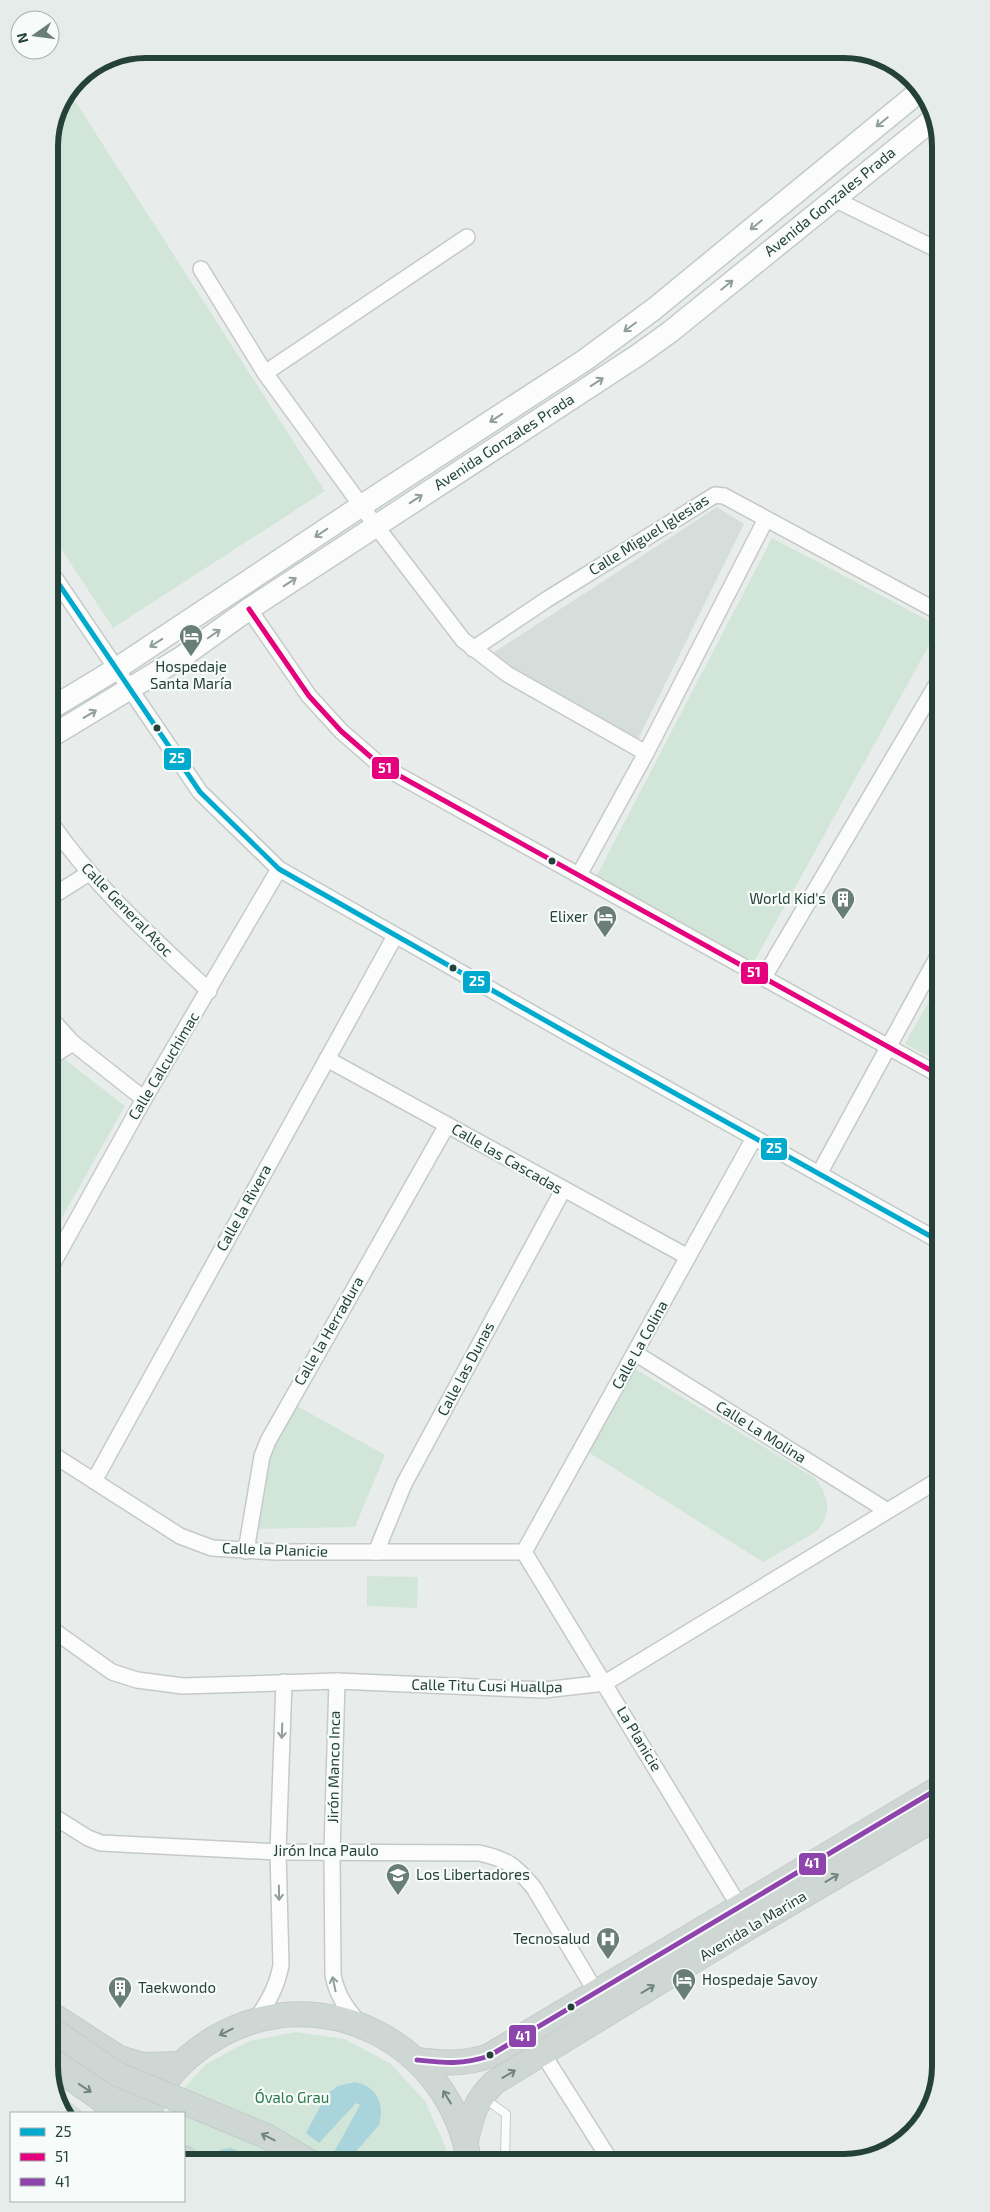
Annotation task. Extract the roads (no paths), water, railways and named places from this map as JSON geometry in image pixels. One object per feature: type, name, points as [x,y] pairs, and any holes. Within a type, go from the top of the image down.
[{"type":"main road","name":"Avenida la Marina","points":[[468,2151],[471,2119],[481,2096],[495,2082],[543,2054],[932,1793]]},
{"type":"main road","name":"Avenida la Marina","points":[[417,2060],[446,2064],[467,2063],[488,2056],[530,2033],[596,1992],[746,1917],[932,1820]]},
{"type":"main road","points":[[148,2112],[152,2102],[165,2082],[180,2064],[203,2045],[228,2030],[256,2020],[291,2014],[326,2016],[360,2024],[390,2039],[417,2060],[438,2084],[455,2111],[468,2151]]},
{"type":"main road","points":[[58,2019],[119,2058],[143,2064],[180,2064]]},
{"type":"main road","points":[[58,2034],[117,2074],[266,2136],[296,2154]]},
{"type":"main road","points":[[58,2050],[112,2084],[140,2112]]},
{"type":"main road","points":[[58,2069],[101,2099],[112,2112]]},
{"type":"street","name":"Avenida Gonzales Prada","points":[[58,704],[116,669],[585,360],[654,309],[916,94]]},
{"type":"street","name":"Avenida Gonzales Prada","points":[[58,732],[130,690],[249,609],[638,355],[929,122]]},
{"type":"street","points":[[834,199],[932,247]]},
{"type":"street","points":[[265,373],[467,237]]},
{"type":"street","points":[[201,269],[265,373],[454,631],[473,649],[519,682],[646,753]]},
{"type":"street","points":[[689,280],[708,301]]},
{"type":"street","name":"Calle Miguel Iglesias","points":[[473,649],[546,600],[712,495],[724,496],[932,608]]},
{"type":"street","points":[[579,875],[646,753],[766,519]]},
{"type":"street","points":[[58,583],[200,792],[279,869],[932,1237]]},
{"type":"street","points":[[249,609],[308,696],[341,731],[380,765],[932,1071]]},
{"type":"street","points":[[764,977],[932,692]]},
{"type":"street","name":"Calle General Atoc","points":[[58,832],[88,873],[149,935],[209,991]]},
{"type":"street","name":"Calle Calcuchimac","points":[[58,1254],[144,1099],[279,869]]},
{"type":"street","points":[[58,893],[88,873]]},
{"type":"street","name":"Calle la Rivera","points":[[94,1481],[395,936]]},
{"type":"street","points":[[819,1174],[932,967]]},
{"type":"street","points":[[58,1027],[73,1043],[144,1099]]},
{"type":"street","points":[[58,1053],[73,1043]]},
{"type":"street","name":"Calle las Cascadas","points":[[327,1058],[688,1258]]},
{"type":"street","name":"Calle la Herradura","points":[[246,1551],[262,1456],[268,1441],[447,1124]]},
{"type":"street","name":"Calle La Colina","points":[[524,1552],[754,1138]]},
{"type":"street","name":"Calle las Dunas","points":[[376,1552],[404,1484],[563,1190]]},
{"type":"street","name":"Calle La Molina","points":[[635,1353],[886,1510]]},
{"type":"street","name":"Calle la Planicie","points":[[58,1458],[180,1536],[212,1548],[246,1551],[524,1552]]},
{"type":"street","name":"Calle Titu Cusi Huallpa","points":[[58,1634],[112,1672],[137,1680],[183,1686],[336,1681],[544,1690],[605,1683],[932,1484]]},
{"type":"street","name":"La Planicie","points":[[524,1552],[746,1917]]},
{"type":"street","name":"Jirón Manco Inca","points":[[336,1681],[332,1851],[332,1975],[336,1992],[360,2024]]},
{"type":"street","points":[[256,2020],[272,1996],[278,1982],[281,1965],[278,1852],[284,1682]]},
{"type":"street","name":"Jirón Inca Paulo","points":[[58,1819],[88,1838],[101,1843],[278,1852],[479,1853],[500,1857],[523,1875],[534,1888],[596,1992]]},
{"type":"street","points":[[543,2054],[606,2154]]},
{"type":"lane","points":[[481,2096],[506,2114],[506,2154]]},
{"type":"water","points":[[355,2082],[363,2084],[374,2092],[380,2104],[381,2118],[379,2125],[354,2154],[333,2154],[360,2105],[356,2103],[319,2143],[306,2133],[327,2094],[338,2086]]},
{"type":"water","points":[[231,2148],[246,2154],[215,2154],[221,2150]]},
{"type":"place","name":"Hospedaje Santa María","points":[[191,657]]},
{"type":"place","name":"World Kid's","points":[[843,920]]},
{"type":"place","name":"Elixer","points":[[605,938]]},
{"type":"place","name":"Los Libertadores","points":[[398,1896]]},
{"type":"place","name":"Tecnosalud","points":[[608,1960]]},
{"type":"place","name":"Hospedaje Savoy","points":[[684,2001]]},
{"type":"place","name":"Taekwondo","points":[[120,2009]]},
{"type":"park label","name":"Óvalo Grau","points":[[292,2098]]}]
